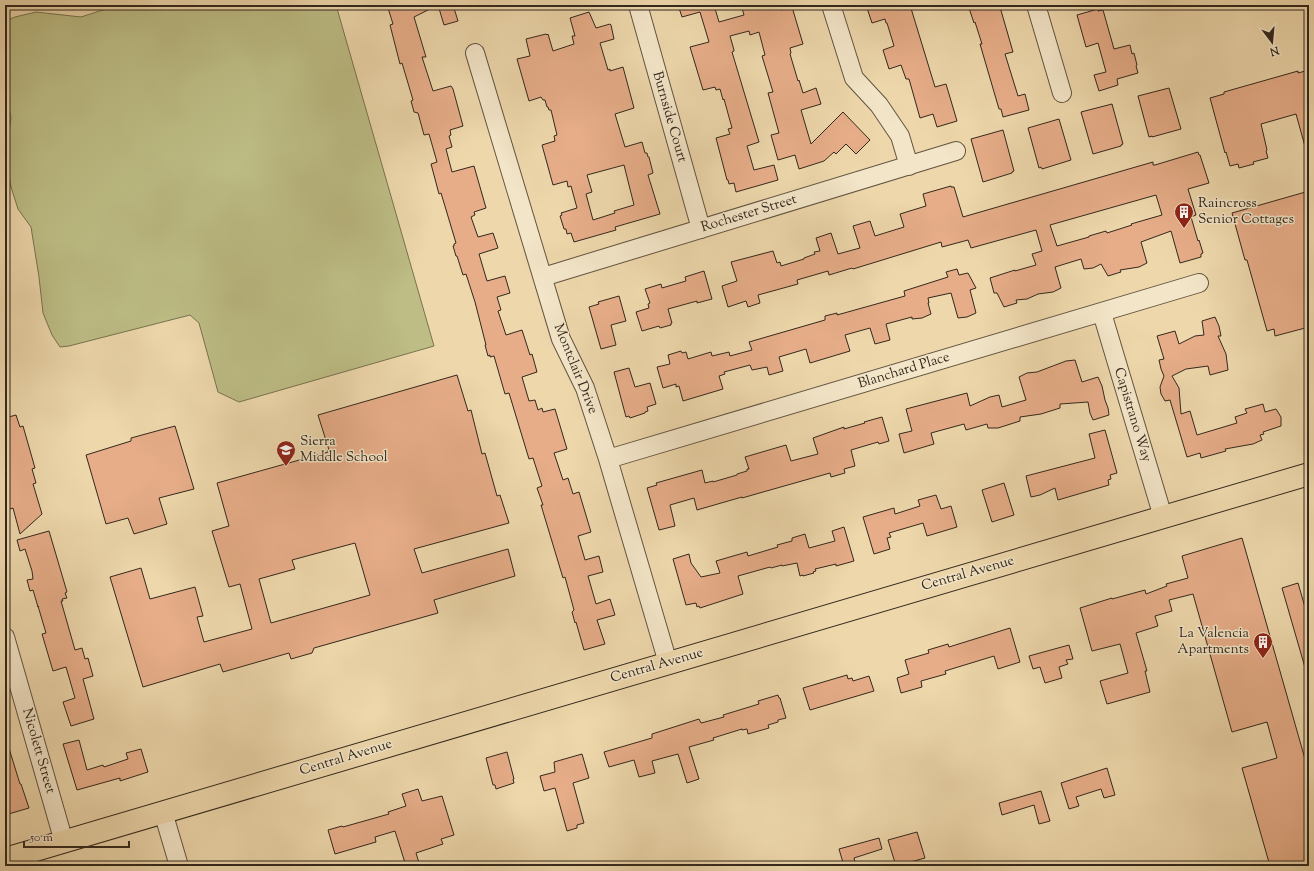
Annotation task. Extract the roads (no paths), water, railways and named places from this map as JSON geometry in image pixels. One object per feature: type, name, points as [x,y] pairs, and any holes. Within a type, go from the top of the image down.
[{"type":"main road","name":"Central Avenue","points":[[5,859],[1309,474]]},
{"type":"street","name":"Burnside Court","points":[[638,5],[701,229]]},
{"type":"street","points":[[831,5],[854,78],[879,105],[900,136],[909,166]]},
{"type":"street","points":[[1036,5],[1062,93]]},
{"type":"street","name":"Montclair Drive","points":[[475,53],[561,339],[585,388],[608,459],[668,663]]},
{"type":"street","name":"Rochester Street","points":[[543,277],[956,151]]},
{"type":"street","name":"Blanchard Place","points":[[608,459],[1199,283]]},
{"type":"street","name":"Capistrano Way","points":[[1102,313],[1163,517]]},
{"type":"street","name":"Nicolett Street","points":[[5,637],[64,842]]},
{"type":"street","points":[[163,812],[179,866]]},
{"type":"place","name":"Raincross Senior Cottages","points":[[1184,229]]},
{"type":"place","name":"Sierra Middle School","points":[[286,467]]},
{"type":"place","name":"La Valencia Apartments","points":[[1263,659]]}]
